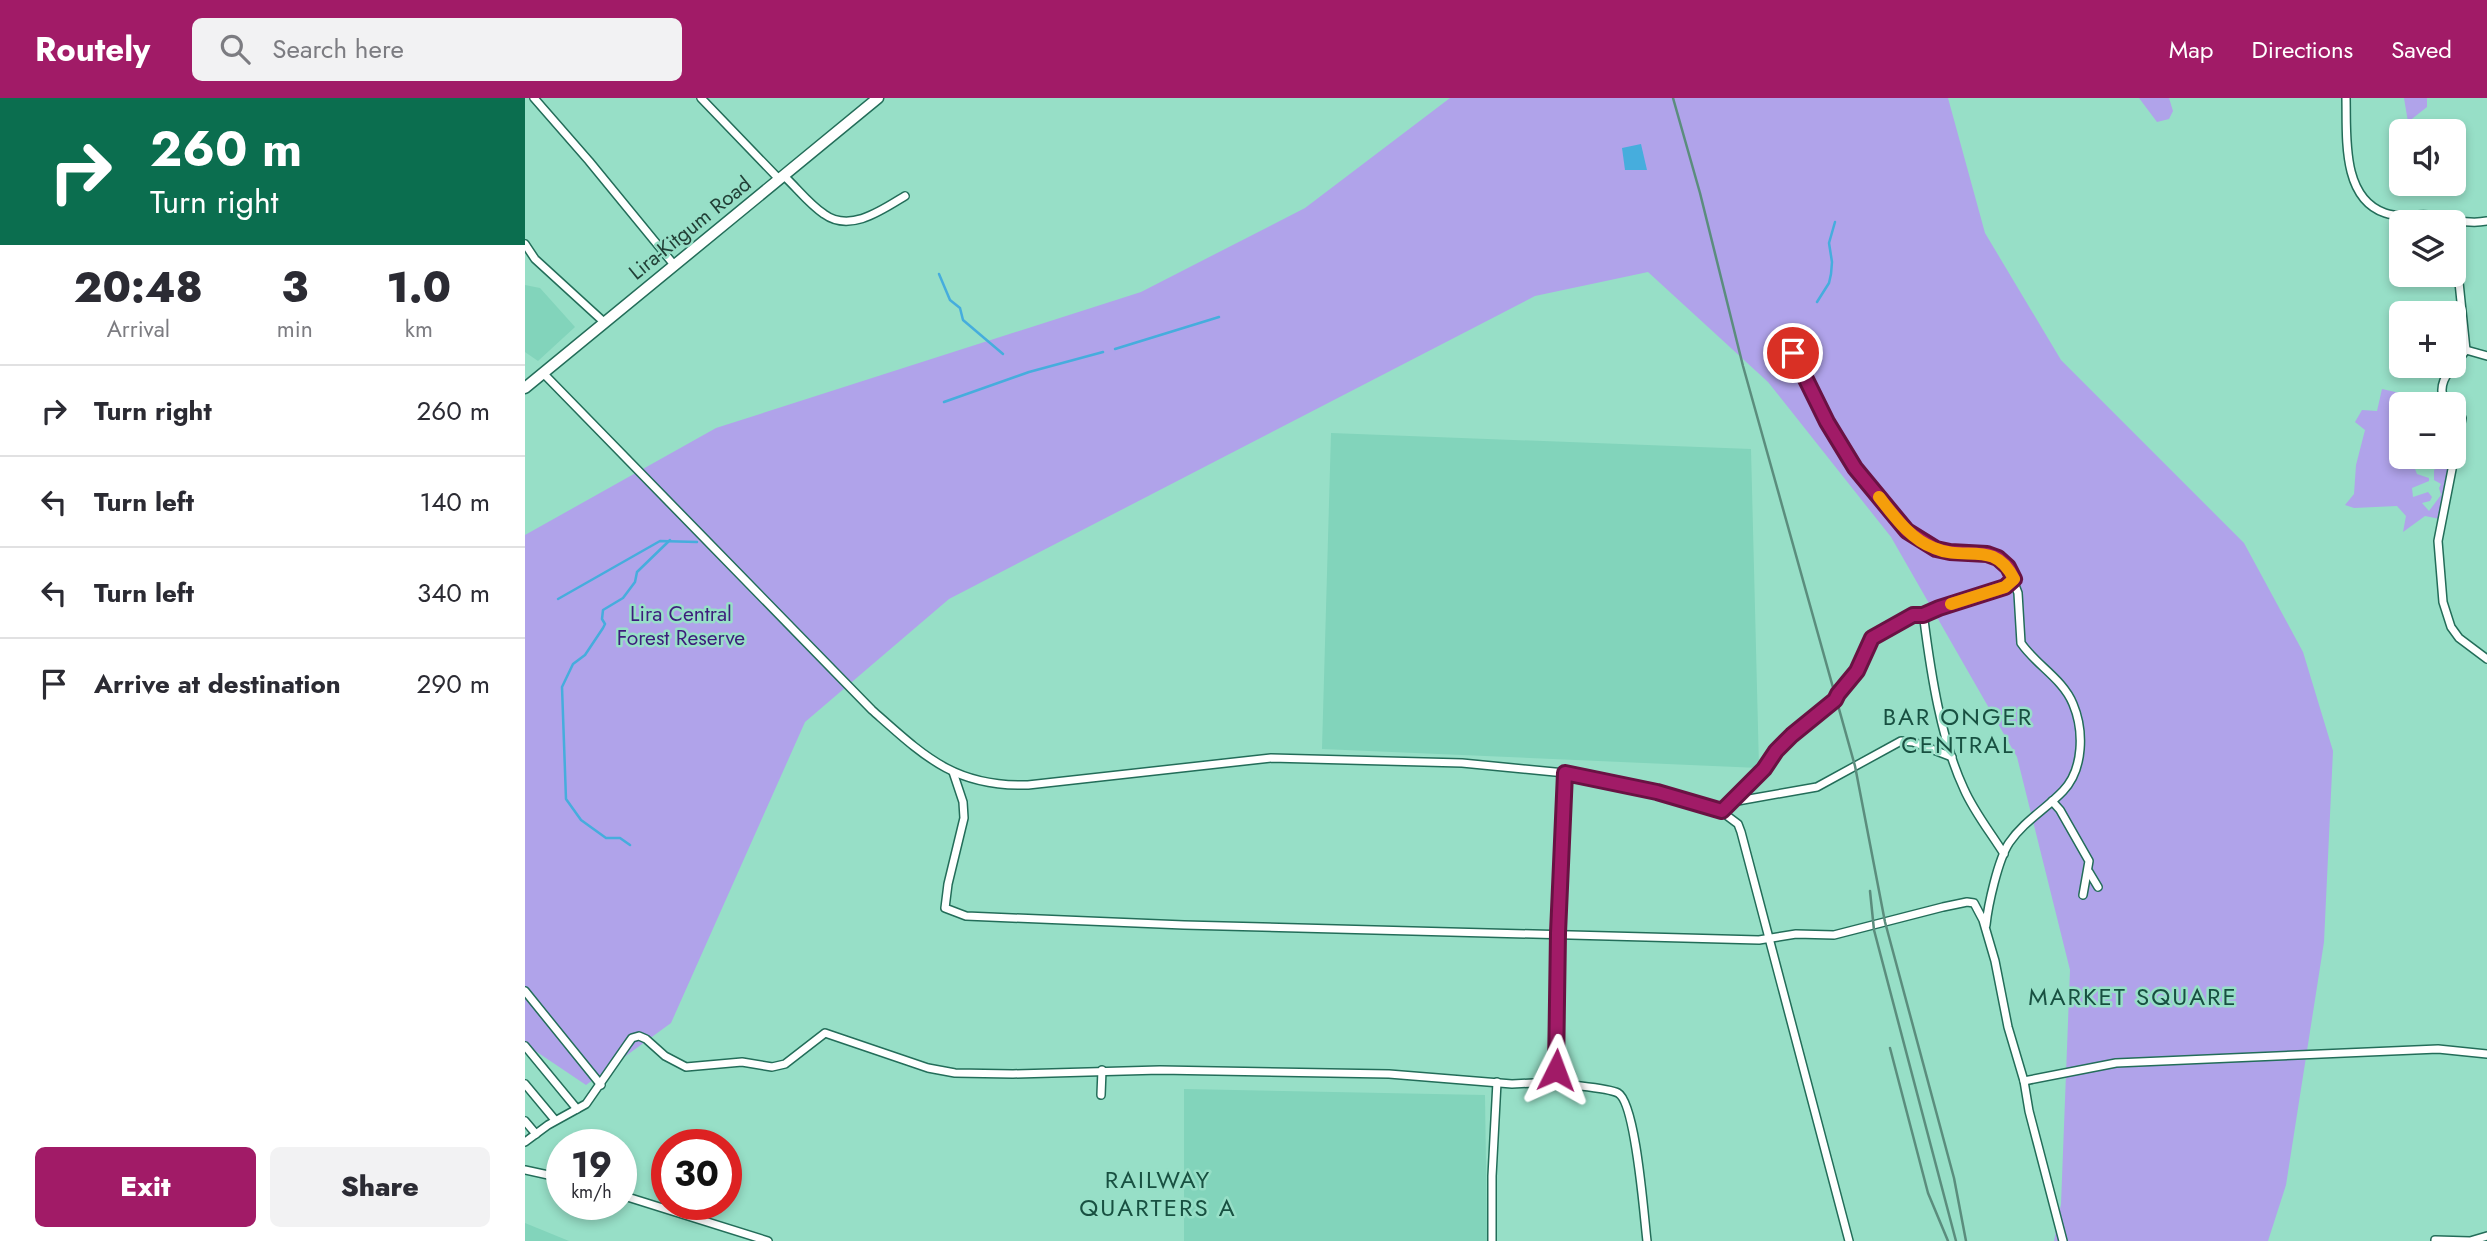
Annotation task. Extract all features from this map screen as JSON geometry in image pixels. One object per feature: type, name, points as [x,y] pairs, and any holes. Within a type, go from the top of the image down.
[{"type":"main road","name":"Lira-Kitgum Road","points":[[525,388],[877,98]]},
{"type":"street","points":[[534,98],[675,266]]},
{"type":"street","points":[[701,98],[782,178],[824,215],[843,221],[859,220],[905,196]]},
{"type":"street","points":[[2346,98],[2349,157],[2354,184],[2365,200],[2389,213]]},
{"type":"street","points":[[2466,222],[2487,221]]},
{"type":"street","points":[[525,244],[535,259],[605,323]]},
{"type":"street","points":[[1784,339],[1832,431],[1855,468],[1907,531],[1936,549],[1987,554],[1998,558],[2008,567],[2018,593],[2021,643],[2059,682],[2073,702],[2080,726],[2080,749],[2073,776],[2065,789],[2027,822],[2008,845],[1987,912],[1986,930]]},
{"type":"street","points":[[2466,350],[2487,356]]},
{"type":"street","points":[[543,373],[872,709],[911,744],[953,772],[982,783],[1028,785],[1219,762],[1292,758],[1462,763],[1565,773],[1666,794],[1722,811],[1738,824],[1741,832],[1849,1241]]},
{"type":"street","points":[[2452,469],[2438,541],[2442,602],[2451,626],[2459,638],[2487,659]]},
{"type":"street","points":[[1722,811],[1733,803],[1792,735],[1835,700],[1857,671],[1872,638],[1913,615],[1923,615],[2005,587],[2014,579]]},
{"type":"street","points":[[2005,587],[2018,593]]},
{"type":"street","points":[[1923,615],[1952,757],[1964,791],[2004,854]]},
{"type":"street","points":[[1733,803],[1817,787],[1905,740],[1952,757]]},
{"type":"street","points":[[953,772],[963,802],[964,818],[945,908],[958,914],[1184,925],[1558,933],[1692,939],[1834,935],[1967,902],[1974,903],[1986,930],[2063,1241]]},
{"type":"street","points":[[1553,1082],[1557,1048],[1558,933],[1565,773]]},
{"type":"street","points":[[2052,801],[2089,861],[2083,894]]},
{"type":"street","points":[[2088,872],[2098,887]]},
{"type":"street","points":[[525,991],[601,1085]]},
{"type":"street","points":[[525,1142],[555,1120],[586,1104],[632,1038],[639,1036],[686,1068],[742,1062],[772,1068],[781,1065],[825,1033],[943,1072],[1013,1074],[1102,1070],[1389,1074],[1497,1082],[1553,1082],[1616,1092],[1626,1102],[1638,1159],[1647,1241]]},
{"type":"street","points":[[525,1046],[577,1109]]},
{"type":"street","points":[[2024,1081],[2116,1063],[2438,1049],[2487,1054]]},
{"type":"street","points":[[1101,1095],[1102,1070]]},
{"type":"street","points":[[1492,1241],[1497,1082]]},
{"type":"street","points":[[525,1084],[555,1120]]},
{"type":"street","points":[[525,1121],[536,1134]]},
{"type":"street","points":[[525,1170],[546,1175]]},
{"type":"street","points":[[637,1200],[768,1241]]},
{"type":"street","points":[[2435,1240],[2470,1241],[2487,1236]]},
{"type":"shaded area","points":[[525,285],[540,288],[575,327],[538,361],[525,352]]},
{"type":"shaded area","points":[[1331,433],[1751,449],[1759,768],[1322,749]]},
{"type":"shaded area","points":[[1184,1089],[1485,1095],[1487,1241],[1184,1241]]},
{"type":"shaded area","points":[[525,1223],[569,1241],[525,1241]]},
{"type":"green space","name":"Lira Central Forest Reserve","points":[[1450,98],[1948,98],[1985,233],[2061,360],[2244,543],[2303,652],[2333,751],[2324,942],[2286,1185],[2268,1241],[2054,1241],[2061,1204],[2070,970],[2017,757],[1891,537],[1768,382],[1648,272],[1535,296],[949,599],[805,722],[671,1023],[586,1085],[525,1044],[525,535],[716,428],[1141,292],[1305,208]]},
{"type":"green space","points":[[2139,98],[2169,98],[2173,111],[2169,119],[2157,122]]},
{"type":"green space","points":[[2404,98],[2427,98],[2427,107],[2412,119],[2408,119]]},
{"type":"green space","points":[[2382,389],[2395,392],[2389,392],[2389,469],[2415,469],[2417,474],[2429,478],[2429,481],[2412,488],[2413,497],[2428,492],[2432,497],[2430,501],[2422,503],[2429,511],[2441,495],[2441,484],[2434,480],[2434,470],[2449,469],[2440,519],[2425,516],[2403,532],[2406,516],[2397,506],[2354,508],[2345,505],[2354,494],[2356,465],[2365,430],[2355,422],[2362,410],[2377,411]]},
{"type":"water","points":[[1641,144],[1647,170],[1625,170],[1622,148]]},
{"type":"waterway","points":[[1817,302],[1829,283],[1832,262],[1829,243],[1835,222]]},
{"type":"waterway","points":[[939,274],[950,300],[960,308],[963,320],[1003,354]]},
{"type":"waterway","points":[[1115,349],[1219,317]]},
{"type":"waterway","points":[[944,402],[1029,372],[1103,352]]},
{"type":"waterway","points":[[630,845],[620,838],[606,838],[581,820],[566,799],[562,687],[573,664],[585,655],[603,628],[603,610],[623,598],[635,582],[637,572],[670,540]]},
{"type":"waterway","points":[[558,599],[660,541],[697,542]]},
{"type":"railway","points":[[1673,98],[1700,193],[1743,366],[1855,766],[1885,922],[1954,1178],[1966,1241]]},
{"type":"railway","points":[[1870,891],[1874,930],[1956,1241]]},
{"type":"railway","points":[[1890,1048],[1928,1193],[1948,1241]]},
{"type":"slow traffic","points":[[1879,497],[1907,531],[1925,544],[1950,552],[1987,554],[1998,558],[2008,567],[2014,579],[2005,587],[1951,604]]},
{"type":"district","name":"BAR ONGER CENTRAL","points":[[1958,731]]},
{"type":"district","name":"MARKET SQUARE","points":[[2133,997]]},
{"type":"district","name":"RAILWAY QUARTERS A","points":[[1158,1194]]},
{"type":"route","points":[[1556,1070],[1558,933],[1565,773],[1657,792],[1722,811],[1733,803],[1792,735],[1835,700],[1857,671],[1872,638],[1913,615],[1923,615],[2005,587],[2014,579],[2008,567],[1998,558],[1987,554],[1936,549],[1907,531],[1855,468],[1836,440],[1793,353]]}]
